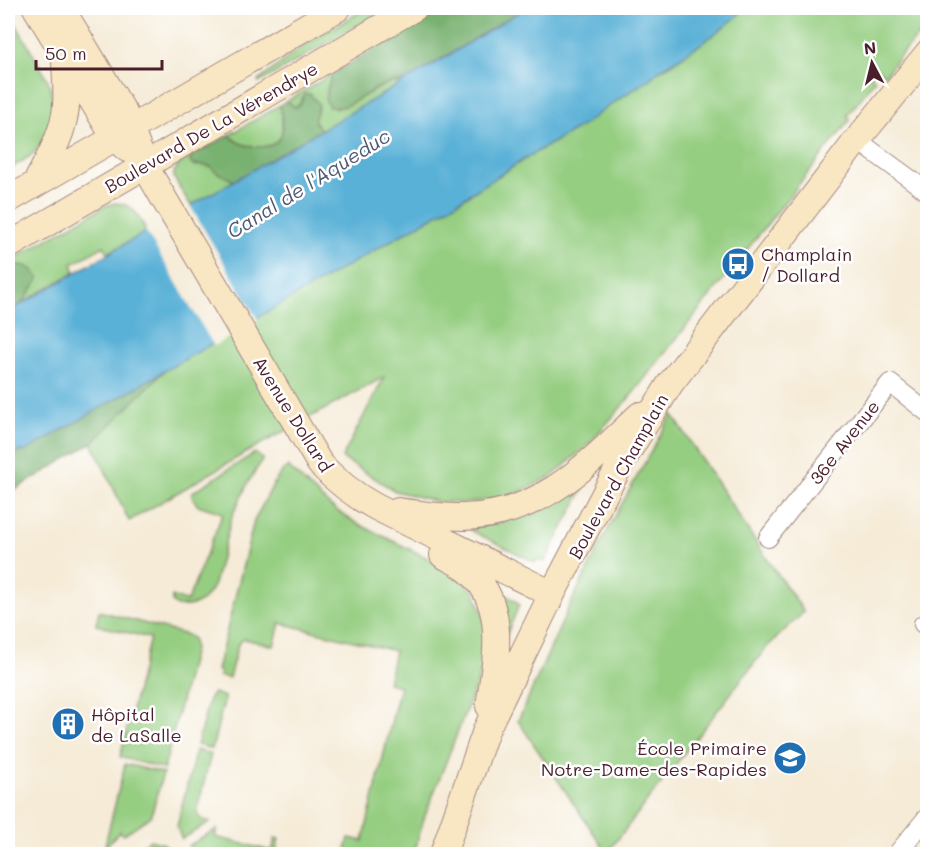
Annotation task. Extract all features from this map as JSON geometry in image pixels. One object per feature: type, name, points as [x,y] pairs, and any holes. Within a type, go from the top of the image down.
[{"type":"main road","name":"Avenue Dollard","points":[[36,8],[64,55],[145,166],[320,464],[335,480],[356,496],[552,594]]},
{"type":"main road","name":"Avenue Dollard","points":[[61,8],[123,133]]},
{"type":"main road","points":[[8,200],[338,8]]},
{"type":"main road","name":"Boulevard De La Vérendrye","points":[[8,246],[414,8]]},
{"type":"main road","name":"Boulevard Champlain","points":[[443,855],[486,730],[552,594],[622,461],[668,387],[856,140],[927,53]]},
{"type":"main road","points":[[36,183],[57,142],[64,120],[66,101],[64,55]]},
{"type":"main road","points":[[376,507],[435,516],[464,517],[490,514],[535,500],[575,476],[668,387]]},
{"type":"main road","points":[[376,507],[400,534],[464,567],[485,591],[495,617],[497,633],[486,730]]},
{"type":"street","points":[[856,140],[927,192]]},
{"type":"street","name":"36e Avenue","points":[[768,538],[890,383],[927,413]]},
{"type":"street","points":[[897,855],[927,816]]},
{"type":"green space","points":[[366,8],[387,8],[259,83],[258,81],[303,46]]},
{"type":"green space","points":[[442,8],[525,8],[404,82],[382,85],[345,106],[329,107],[325,99],[332,74]]},
{"type":"green space","points":[[745,8],[927,8],[927,27],[885,75],[877,69],[871,77],[875,80],[847,116],[850,120],[634,392],[590,443],[551,477],[511,496],[469,503],[439,502],[395,491],[342,458],[384,377],[259,445],[129,521],[92,443],[164,371],[453,205],[566,135],[658,71],[672,64]]},
{"type":"green space","points":[[8,10],[50,84],[53,118],[40,147],[8,170]]},
{"type":"green space","points":[[332,74],[327,90],[336,109],[388,83],[404,82],[321,130],[314,121],[319,105],[310,94],[302,98],[300,104],[295,107],[287,101]]},
{"type":"green space","points":[[305,94],[310,94],[319,105],[314,121],[321,130],[234,181],[216,172],[210,166],[191,164],[190,160],[193,155],[229,135],[250,146],[272,145],[280,138],[282,131],[280,105],[287,101],[295,107],[300,104]]},
{"type":"green space","points":[[280,105],[283,131],[280,138],[272,145],[250,146],[229,135]]},
{"type":"green space","points":[[193,155],[190,160],[195,166],[211,167],[234,181],[191,206],[174,178],[174,174],[179,164]]},
{"type":"green space","points":[[114,203],[131,208],[147,232],[108,253],[104,246],[72,264],[75,272],[22,303],[38,279],[30,268],[22,265],[8,265],[8,262]]},
{"type":"green space","points":[[8,265],[26,266],[37,274],[39,279],[22,303],[8,312]]},
{"type":"green space","points":[[164,371],[92,443],[8,494],[8,461],[20,450],[24,452]]},
{"type":"green space","points":[[672,414],[804,612],[766,648],[607,853],[518,721],[568,609],[610,525]]},
{"type":"green space","points":[[255,453],[263,459],[232,516],[214,584],[208,595],[200,602],[190,606],[177,606],[172,602],[172,596],[187,602],[223,513],[197,505],[191,493]]},
{"type":"green space","points":[[288,467],[331,507],[356,523],[438,563],[475,592],[487,625],[484,665],[424,818],[414,854],[345,854],[349,838],[363,841],[400,686],[388,683],[395,651],[280,623],[274,646],[244,639],[238,644],[229,678],[219,676],[220,673],[217,670],[254,521],[273,485],[283,470]]},
{"type":"green space","points":[[580,487],[583,490],[544,563],[542,560],[534,562],[472,531],[472,528],[515,519],[542,510]]},
{"type":"green space","points":[[488,586],[515,600],[519,605],[502,646]]},
{"type":"green space","points":[[99,611],[187,635],[193,639],[194,649],[164,769],[120,757],[150,638],[96,625]]},
{"type":"green space","points":[[214,693],[225,697],[212,749],[197,745],[209,699]]},
{"type":"green space","points":[[196,750],[211,754],[197,811],[201,819],[210,822],[182,839],[177,828]]},
{"type":"green space","points":[[125,764],[163,773],[151,816],[123,835],[120,831],[106,846],[105,845]]},
{"type":"green space","points":[[217,829],[215,837],[272,851],[275,838],[279,839],[275,854],[194,854],[188,846]]},
{"type":"green space","points":[[150,840],[164,844],[169,849],[161,854],[128,854]]},
{"type":"water","name":"Canal de l'Aqueduc","points":[[525,8],[745,8],[701,44],[658,71],[582,126],[531,155],[453,205],[24,452],[20,450],[8,461],[8,312],[436,63]]},
{"type":"pier","points":[[189,204],[258,320],[214,346],[145,230]]},
{"type":"place","name":"Champlain / Dollard","points":[[738,264]]},
{"type":"place","name":"Hôpital de LaSalle","points":[[68,724]]},
{"type":"place","name":"École Primaire Notre-Dame-des-Rapides","points":[[790,758]]}]
